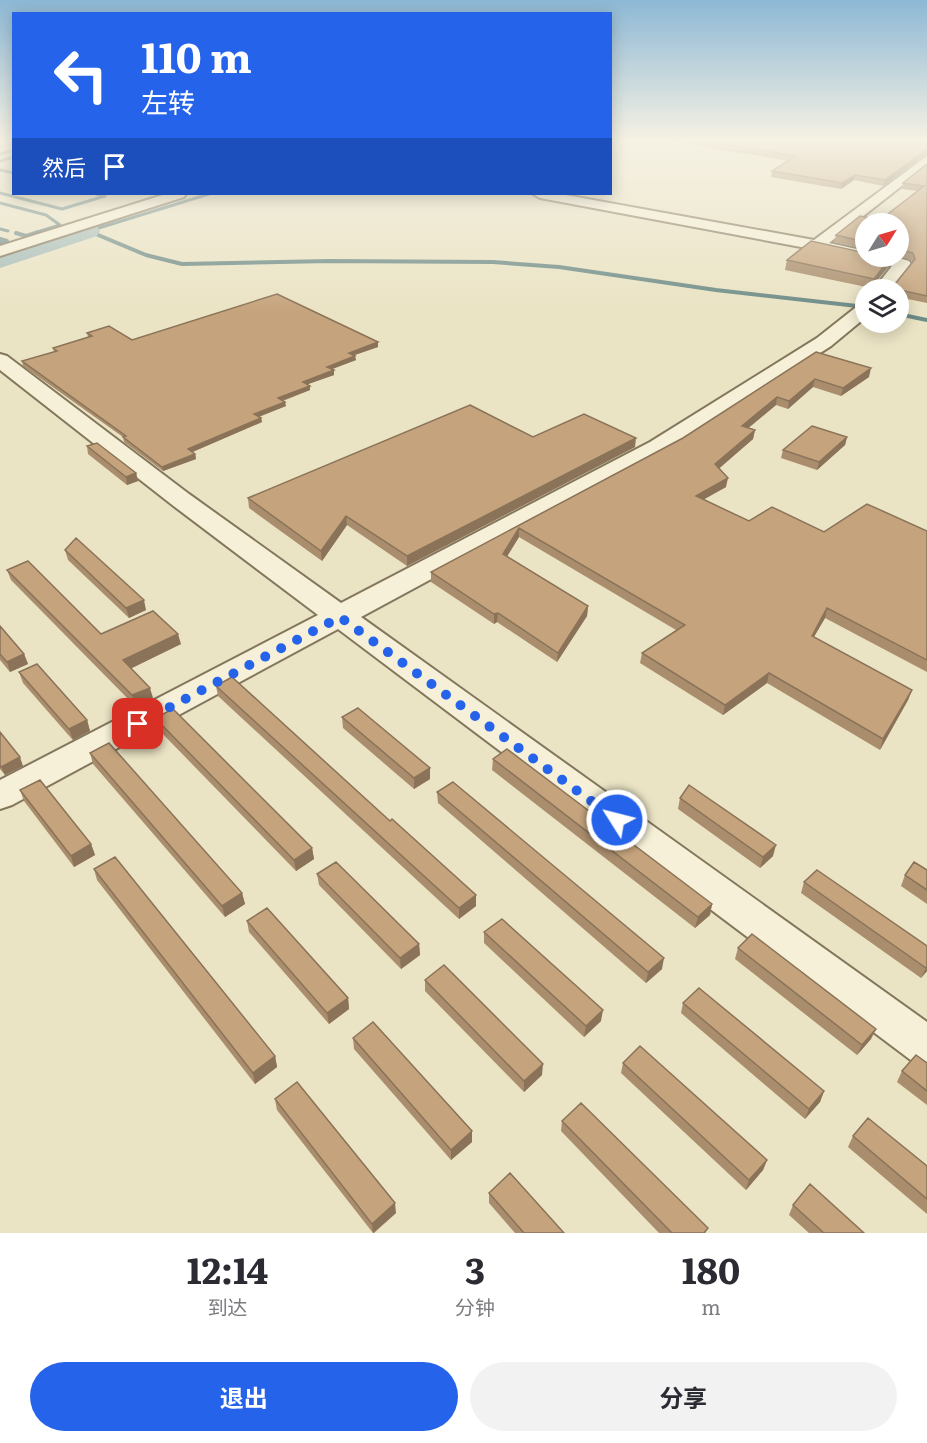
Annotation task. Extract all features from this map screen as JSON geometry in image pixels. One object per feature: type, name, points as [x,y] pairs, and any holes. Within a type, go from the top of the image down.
[{"type":"street","points":[[0,251],[171,197]]},
{"type":"street","points":[[554,197],[855,253]]},
{"type":"street","points":[[817,245],[880,197]]},
{"type":"street","points":[[890,279],[900,267]]},
{"type":"street","points":[[0,796],[658,447],[824,342],[855,316]]},
{"type":"street","points":[[0,360],[180,499],[927,1047]]},
{"type":"building","points":[[910,197],[927,197],[927,296],[909,292],[909,279],[899,279],[915,259],[913,253],[909,252],[909,213],[889,213]]},
{"type":"building","points":[[855,220],[855,239],[836,235]]},
{"type":"building","points":[[811,241],[855,251],[855,267],[883,267],[874,279],[787,260]]},
{"type":"building","points":[[277,294],[378,342],[349,353],[355,356],[327,367],[334,370],[303,382],[310,386],[278,398],[285,402],[254,414],[261,418],[188,449],[195,454],[162,467],[123,437],[126,436],[22,361],[57,351],[53,348],[92,336],[87,333],[109,326],[132,340]]},
{"type":"building","points":[[816,352],[871,368],[843,388],[815,379],[789,401],[777,397],[742,426],[755,430],[715,464],[728,478],[696,496],[749,521],[772,507],[824,532],[867,504],[927,531],[927,660],[827,608],[812,636],[912,690],[883,739],[769,673],[725,705],[642,653],[685,625],[519,528],[503,554],[588,606],[558,653],[431,572],[683,438]]},
{"type":"building","points":[[470,405],[533,437],[584,414],[636,438],[407,556],[346,516],[321,551],[248,498]]},
{"type":"building","points":[[812,426],[847,437],[819,462],[783,450]]},
{"type":"building","points":[[97,443],[136,473],[126,477],[87,446]]},
{"type":"building","points":[[76,538],[144,600],[126,608],[65,550]]},
{"type":"building","points":[[28,561],[101,634],[153,611],[178,634],[123,660],[150,688],[132,695],[7,570]]},
{"type":"building","points":[[0,626],[24,654],[7,662],[0,654]]},
{"type":"building","points":[[37,664],[87,720],[69,729],[19,672]]},
{"type":"building","points":[[232,677],[390,821],[392,819],[476,895],[459,908],[216,686]]},
{"type":"building","points":[[358,708],[430,768],[414,778],[342,717]]},
{"type":"building","points":[[173,709],[312,848],[294,860],[155,718]]},
{"type":"building","points":[[0,732],[20,757],[1,767],[0,765]]},
{"type":"building","points":[[109,743],[242,893],[222,906],[90,753]]},
{"type":"building","points":[[507,749],[712,904],[698,917],[493,759]]},
{"type":"building","points":[[40,780],[91,844],[71,856],[20,790]]},
{"type":"building","points":[[453,782],[664,958],[648,972],[437,792]]},
{"type":"building","points":[[689,785],[776,845],[763,857],[680,798]]},
{"type":"building","points":[[115,857],[275,1056],[253,1073],[94,869]]},
{"type":"building","points":[[336,862],[419,944],[400,958],[317,874]]},
{"type":"building","points":[[914,862],[927,870],[927,890],[905,875]]},
{"type":"building","points":[[817,870],[927,946],[926,968],[804,882]]},
{"type":"building","points":[[267,908],[348,998],[327,1013],[247,921]]},
{"type":"building","points":[[502,919],[603,1010],[586,1026],[484,932]]},
{"type":"building","points":[[752,934],[876,1029],[862,1045],[738,948]]},
{"type":"building","points":[[444,965],[543,1064],[524,1081],[425,980]]},
{"type":"building","points":[[699,988],[824,1091],[809,1109],[683,1003]]},
{"type":"building","points":[[373,1022],[472,1131],[451,1150],[353,1038]]},
{"type":"building","points":[[640,1046],[767,1160],[749,1180],[623,1063]]},
{"type":"building","points":[[916,1055],[927,1063],[927,1091],[902,1071]]},
{"type":"building","points":[[297,1082],[395,1203],[372,1224],[275,1099]]},
{"type":"building","points":[[581,1103],[708,1228],[704,1233],[672,1233],[562,1121]]},
{"type":"building","points":[[868,1118],[927,1166],[927,1199],[853,1136]]},
{"type":"building","points":[[510,1173],[564,1233],[524,1233],[489,1193]]},
{"type":"building","points":[[810,1184],[864,1233],[824,1233],[793,1205]]},
{"type":"waterway","points":[[14,197],[62,209],[103,197]]},
{"type":"waterway","points":[[95,233],[89,231],[201,197]]},
{"type":"waterway","points":[[0,203],[46,215],[60,225],[34,233]]},
{"type":"waterway","points":[[0,229],[8,231]]},
{"type":"waterway","points":[[0,261],[89,231]]},
{"type":"waterway","points":[[16,233],[26,236],[39,232]]},
{"type":"waterway","points":[[91,232],[146,255],[182,264],[330,261],[493,262],[559,267],[716,290],[855,306]]},
{"type":"waterway","points":[[0,239],[7,241],[0,243]]},
{"type":"waterway","points":[[909,316],[927,320]]},
{"type":"route","points":[[138,724],[340,617],[617,820]]}]
